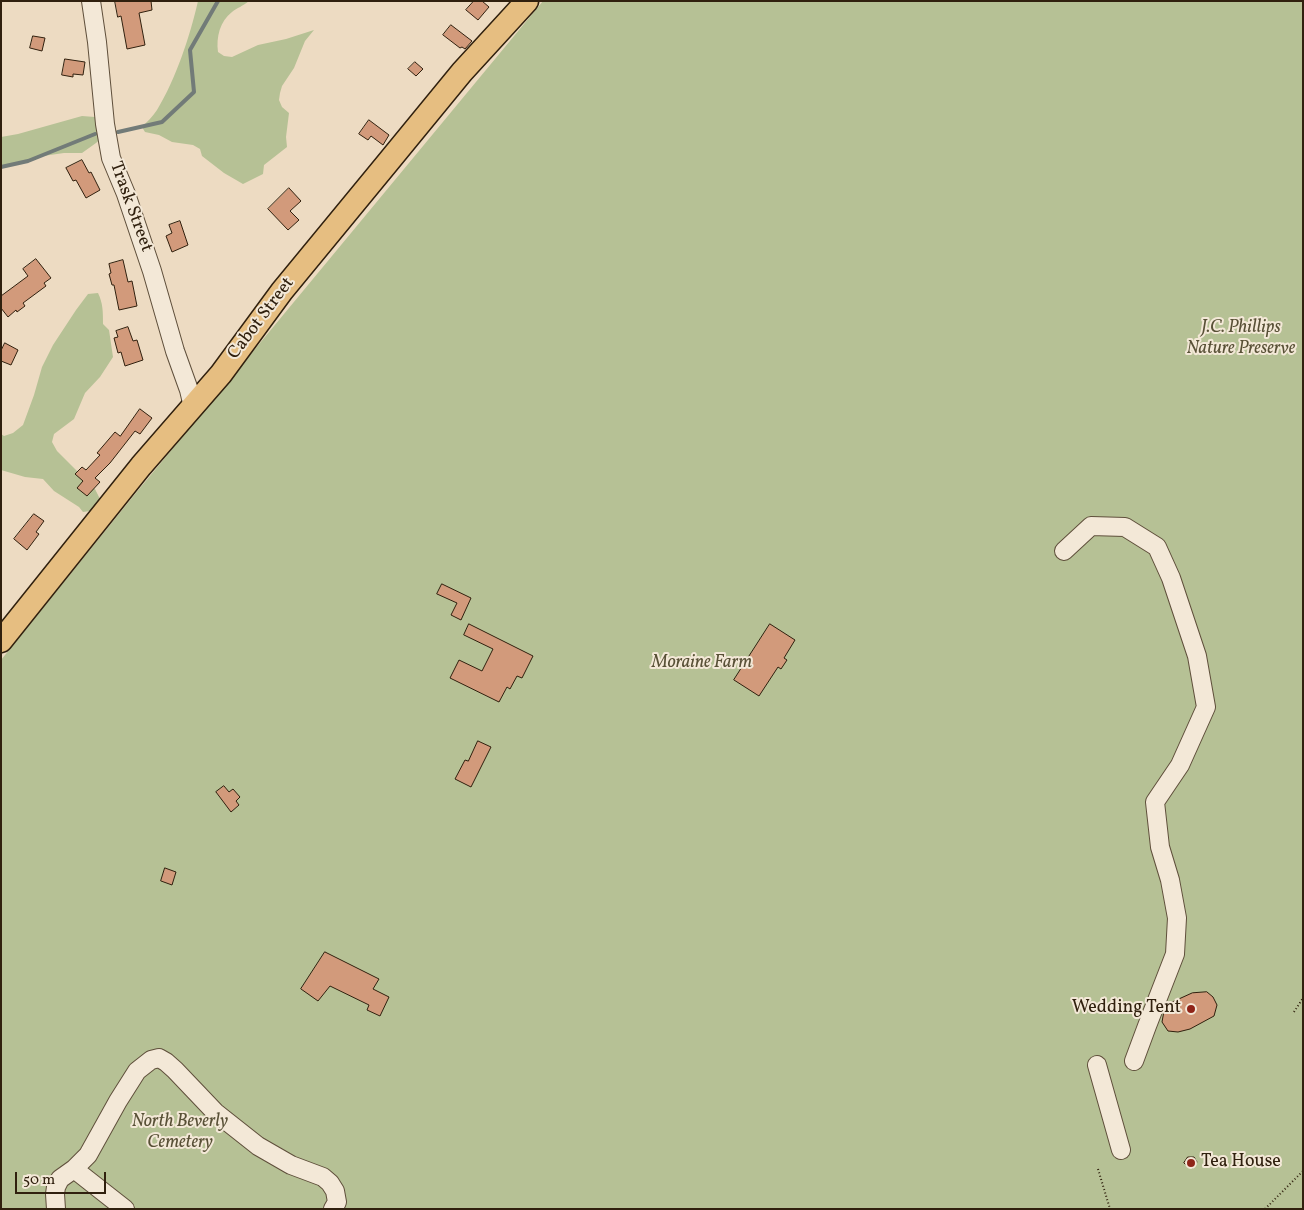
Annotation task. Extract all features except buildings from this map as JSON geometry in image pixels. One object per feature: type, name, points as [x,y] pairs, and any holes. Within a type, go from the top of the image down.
[{"type":"main road","name":"Cabot Street","points":[[1,641],[141,466],[221,374],[282,291],[383,168],[462,72],[527,1]]},
{"type":"street","name":"Trask Street","points":[[91,1],[97,42],[104,124],[111,158],[126,194],[152,271],[193,407]]},
{"type":"street","points":[[1064,551],[1091,526],[1125,527],[1157,547],[1171,578],[1197,656],[1206,707],[1180,765],[1154,802],[1160,847],[1170,880],[1177,918],[1175,954],[1134,1061]]},
{"type":"street","points":[[56,1209],[56,1186],[60,1179],[74,1169],[88,1155],[137,1070],[150,1060],[159,1058],[175,1070],[215,1112],[258,1146],[291,1165],[323,1177],[330,1183],[335,1191],[337,1202],[333,1209]]},
{"type":"street","points":[[1098,1065],[1121,1150]]},
{"type":"street","points":[[74,1169],[125,1209]]},
{"type":"path","points":[[1294,1012],[1303,998]]},
{"type":"path","points":[[1098,1169],[1110,1209]]},
{"type":"path","points":[[1265,1209],[1303,1171]]},
{"type":"green space","points":[[198,1],[249,1],[232,12],[224,20],[218,35],[218,52],[224,56],[232,57],[258,45],[314,30],[305,41],[294,68],[282,86],[280,93],[279,100],[282,107],[289,113],[286,137],[287,147],[264,165],[263,174],[243,184],[224,173],[202,156],[200,149],[193,145],[172,142],[159,135],[145,132],[142,127],[157,110],[170,85],[187,43]]},
{"type":"green space","name":"Moraine Farm","points":[[543,1],[1303,1],[1303,1209],[1,1209],[1,660],[135,494]]},
{"type":"green space","points":[[82,116],[102,119],[106,134],[82,153],[43,156],[1,166],[1,137]]},
{"type":"green space","points":[[98,293],[102,304],[103,324],[109,330],[113,357],[100,377],[85,393],[74,419],[54,434],[52,442],[57,451],[95,489],[101,501],[99,507],[83,512],[79,507],[54,491],[43,479],[25,477],[1,470],[1,434],[4,436],[13,433],[23,425],[42,367],[53,345],[88,294]]},
{"type":"waterway","points":[[118,132],[162,122],[194,92],[190,50],[218,1]]},
{"type":"waterway","points":[[1,167],[28,161],[95,134]]},
{"type":"place","name":"Wedding Tent","points":[[1191,1009]]},
{"type":"place","name":"Tea House","points":[[1191,1163]]},
{"type":"park label","name":"J.C. Phillips Nature Preserve","points":[[1241,339]]},
{"type":"park label","name":"North Beverly Cemetery","points":[[180,1133]]}]
